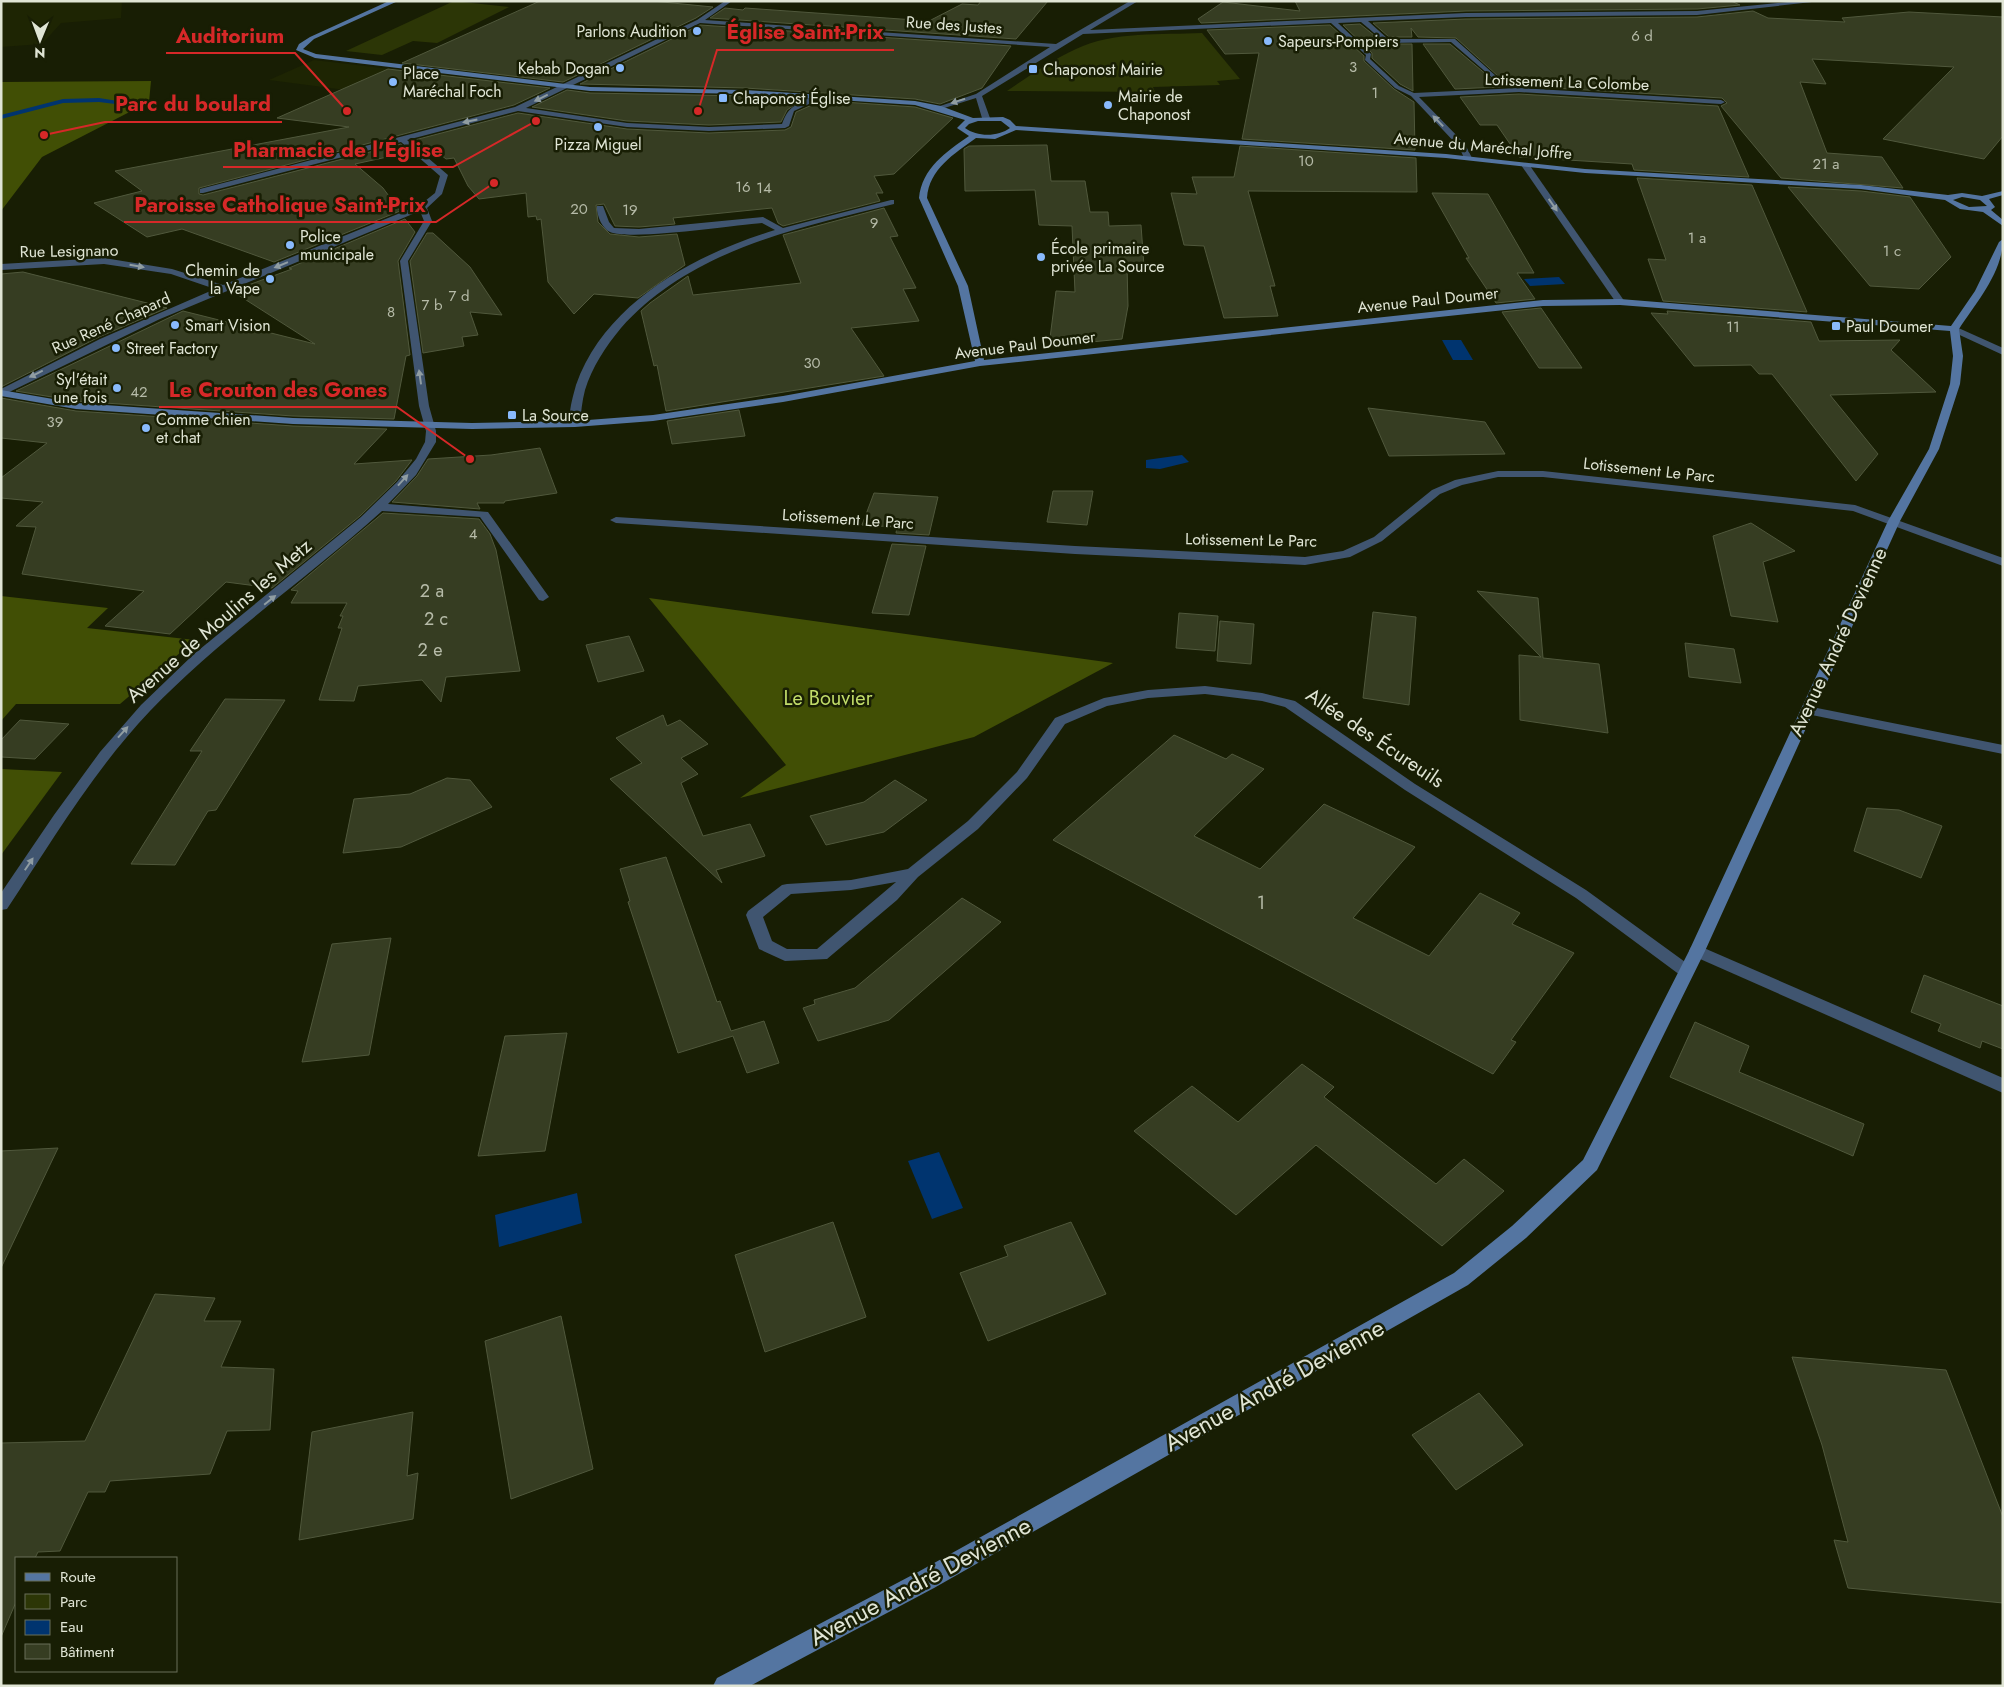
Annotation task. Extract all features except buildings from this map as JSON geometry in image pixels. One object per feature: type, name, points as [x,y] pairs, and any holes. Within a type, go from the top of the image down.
[{"type":"main road","points":[[395,1],[384,3],[312,38],[301,45],[300,50],[315,56],[335,59],[565,86],[635,91],[813,95],[915,103],[938,108],[972,120],[986,118],[1006,121],[1011,123],[1014,128],[1000,135],[974,135],[961,128],[972,120]]},
{"type":"main road","name":"Avenue du Maréchal Joffre","points":[[1014,128],[1468,158],[1585,171],[1861,187],[1949,198]]},
{"type":"main road","points":[[974,135],[943,158],[922,187],[923,198],[963,286],[980,363]]},
{"type":"main road","points":[[1982,198],[1990,203],[1991,207],[1985,209],[1961,207],[1950,202],[1949,198],[1962,195],[1982,198],[2003,193]]},
{"type":"main road","points":[[1985,209],[2003,224]]},
{"type":"main road","points":[[1954,329],[1980,291],[2003,242]]},
{"type":"main road","name":"Avenue Paul Doumer","points":[[1,393],[76,406],[293,421],[504,426],[575,424],[653,418],[784,399],[980,363],[1543,302],[1620,302],[1954,329]]},
{"type":"main road","name":"Avenue André Devienne","points":[[725,1686],[934,1575],[1461,1279],[1519,1232],[1590,1166],[1697,951],[1894,521],[1934,449],[1955,384],[1958,356],[1954,329]]},
{"type":"street","points":[[203,191],[518,109],[699,21],[729,1]]},
{"type":"street","points":[[938,108],[978,95],[1135,1]]},
{"type":"street","points":[[1752,1],[1759,7]]},
{"type":"street","points":[[1082,32],[1496,14],[1697,13],[1818,1]]},
{"type":"street","name":"Lotissement La Colombe","points":[[1363,20],[1386,42],[1453,40],[1496,78]]},
{"type":"street","name":"Rue des Justes","points":[[699,21],[1058,46]]},
{"type":"street","points":[[1333,21],[1369,55],[1367,59],[1391,82],[1412,95],[1462,146],[1468,158]]},
{"type":"street","name":"Lotissement La Colombe","points":[[1412,95],[1519,90],[1721,102]]},
{"type":"street","points":[[518,109],[604,123],[710,129],[785,126],[791,110],[808,101],[813,95]]},
{"type":"street","points":[[978,95],[986,118]]},
{"type":"street","name":"Rue René Chapard","points":[[1,393],[43,371],[225,289],[423,207],[440,193],[443,188],[444,176],[402,139]]},
{"type":"street","points":[[1525,165],[1620,302]]},
{"type":"street","points":[[575,424],[578,397],[592,361],[631,312],[651,293],[670,280],[707,261],[781,230],[891,202]]},
{"type":"street","points":[[423,207],[428,221],[404,261],[424,406],[430,425]]},
{"type":"street","points":[[600,208],[605,223],[612,230],[640,232],[762,220],[781,230]]},
{"type":"street","name":"Rue Lesignano","points":[[1,267],[104,262],[172,272],[225,289]]},
{"type":"street","points":[[1954,329],[2003,352]]},
{"type":"street","name":"Avenue de Moulins les Metz","points":[[1,905],[77,793],[121,735],[165,688],[379,507],[417,465],[431,444],[430,425]]},
{"type":"street","name":"Lotissement Le Parc","points":[[616,520],[1075,550],[1305,560],[1346,554],[1378,539],[1436,492],[1459,482],[1507,474],[1543,474],[1855,508],[2003,562]]},
{"type":"street","points":[[379,507],[484,514],[542,597]]},
{"type":"street","name":"Allée des Écureuils","points":[[913,873],[851,885],[787,889],[754,915],[765,945],[785,955],[821,955],[891,896],[913,873],[973,825],[1016,781],[1060,721],[1104,702],[1148,694],[1205,690],[1262,697],[1290,704],[1417,791],[1582,894],[1686,971]]},
{"type":"street","points":[[1807,710],[2003,750]]},
{"type":"street","points":[[1697,951],[2003,1086]]},
{"type":"shaded area","points":[[1,1],[122,1],[121,18],[61,23],[42,44],[1,47]]},
{"type":"shaded area","name":"Place Maréchal Foch","points":[[314,60],[519,84],[487,102],[468,106],[269,80]]},
{"type":"green space","points":[[454,1],[509,7],[437,43],[413,41],[382,55],[346,51]]},
{"type":"green space","points":[[1202,33],[1240,79],[1217,81],[1220,85],[1153,87],[1155,92],[1007,91],[1058,58],[1090,43],[1138,35]]},
{"type":"green space","points":[[151,81],[149,102],[42,157],[1,211],[1,82]]},
{"type":"green space","points":[[1,596],[108,608],[87,628],[195,640],[120,704],[16,704],[1,721]]},
{"type":"green space","name":"Le Bouvier","points":[[649,598],[1113,663],[974,737],[740,798],[786,765]]},
{"type":"green space","points":[[1,769],[62,772],[1,855]]},
{"type":"water","points":[[1559,277],[1565,284],[1530,286],[1524,279]]},
{"type":"water","points":[[1442,340],[1461,340],[1473,360],[1453,360]]},
{"type":"water","points":[[1182,455],[1189,462],[1160,469],[1146,468],[1146,460]]},
{"type":"water","points":[[939,1152],[963,1208],[932,1219],[908,1161]]},
{"type":"water","points":[[577,1193],[582,1223],[499,1247],[495,1215]]},
{"type":"waterway","points":[[1,117],[63,101],[99,100],[140,105]]},
{"type":"place","name":"Parlons Audition","points":[[697,31]]},
{"type":"place","name":"Sapeurs-Pompiers","points":[[1268,41]]},
{"type":"place","name":"Kebab Dogan","points":[[620,68]]},
{"type":"place","name":"Chaponost Mairie","points":[[1033,69]]},
{"type":"place","name":"Place Maréchal Foch","points":[[393,82]]},
{"type":"place","name":"Chaponost Église","points":[[723,98]]},
{"type":"place","name":"Mairie de Chaponost","points":[[1108,105]]},
{"type":"place","name":"Auditorium","points":[[347,111]]},
{"type":"place","name":"Église Saint-Prix","points":[[698,111]]},
{"type":"place","name":"Pharmacie de l'Église","points":[[536,121]]},
{"type":"place","name":"Pizza Miguel","points":[[598,127]]},
{"type":"place","name":"Parc du boulard","points":[[44,135]]},
{"type":"place","name":"Paroisse Catholique Saint-Prix","points":[[494,183]]},
{"type":"place","name":"Police municipale","points":[[290,245]]},
{"type":"place","name":"École primaire privée La Source","points":[[1041,257]]},
{"type":"place","name":"Chemin de la Vape","points":[[270,279]]},
{"type":"place","name":"Smart Vision","points":[[175,325]]},
{"type":"place","name":"Paul Doumer","points":[[1836,326]]},
{"type":"place","name":"Street Factory","points":[[116,348]]},
{"type":"place","name":"Syl'était une fois","points":[[117,388]]},
{"type":"place","name":"La Source","points":[[512,415]]},
{"type":"place","name":"Comme chien et chat","points":[[146,428]]},
{"type":"place","name":"Le Crouton des Gones","points":[[470,459]]}]
